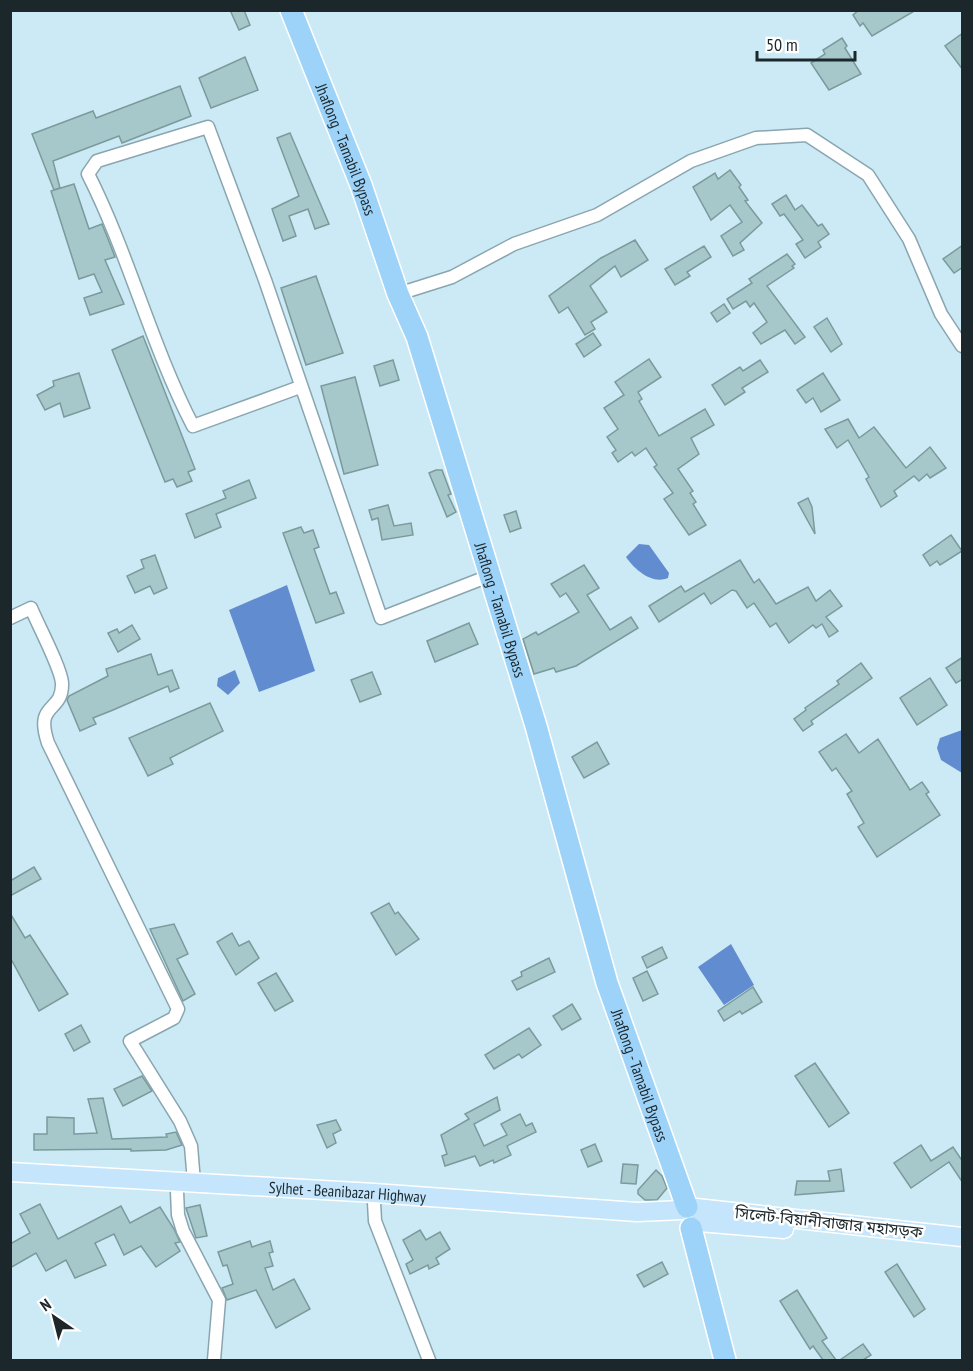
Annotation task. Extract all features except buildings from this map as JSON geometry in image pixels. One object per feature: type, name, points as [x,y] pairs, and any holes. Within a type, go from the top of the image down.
[{"type":"highway","name":"Jhaflong - Tamabil Bypass","points":[[293,15],[362,185],[398,294],[417,337],[536,726],[607,983],[690,1216],[724,1360]]},
{"type":"main road","name":"Sylhet - Beanibazar Highway","points":[[10,1172],[194,1182],[690,1216]]},
{"type":"main road","name":"Sylhet - Beanibazar Highway","points":[[10,1181],[374,1202],[638,1221],[690,1216]]},
{"type":"main road","name":"সিলেট-বিয়ানীবাজার মহাসড়ক","points":[[690,1216],[963,1237]]},
{"type":"main road","name":"সিলেট-বিয়ানীবাজার মহাসড়ক","points":[[690,1216],[963,1244]]},
{"type":"street","points":[[300,387],[193,426],[170,381],[108,214],[88,174],[97,161],[208,127],[265,280],[381,618],[489,576]]},
{"type":"street","points":[[398,294],[452,277],[514,244],[597,215],[691,161],[756,138],[807,135],[868,175],[909,239],[941,314],[963,346]]},
{"type":"street","points":[[10,618],[31,608],[62,682],[59,699],[45,714],[42,725],[48,743],[178,1009],[174,1018],[130,1041],[180,1121],[191,1146],[194,1182]]},
{"type":"street","points":[[177,1191],[178,1215],[183,1231],[219,1300],[214,1360]]},
{"type":"street","points":[[374,1202],[375,1221],[429,1360]]},
{"type":"water","points":[[639,544],[649,545],[669,573],[668,578],[662,580],[650,578],[629,562],[626,557]]},
{"type":"water","points":[[287,585],[315,671],[259,692],[229,610]]},
{"type":"water","points":[[235,670],[240,683],[228,695],[217,686],[218,678]]},
{"type":"water","points":[[962,730],[962,773],[941,760],[937,748],[940,738]]},
{"type":"water","points":[[731,944],[754,985],[724,1005],[698,967]]}]
